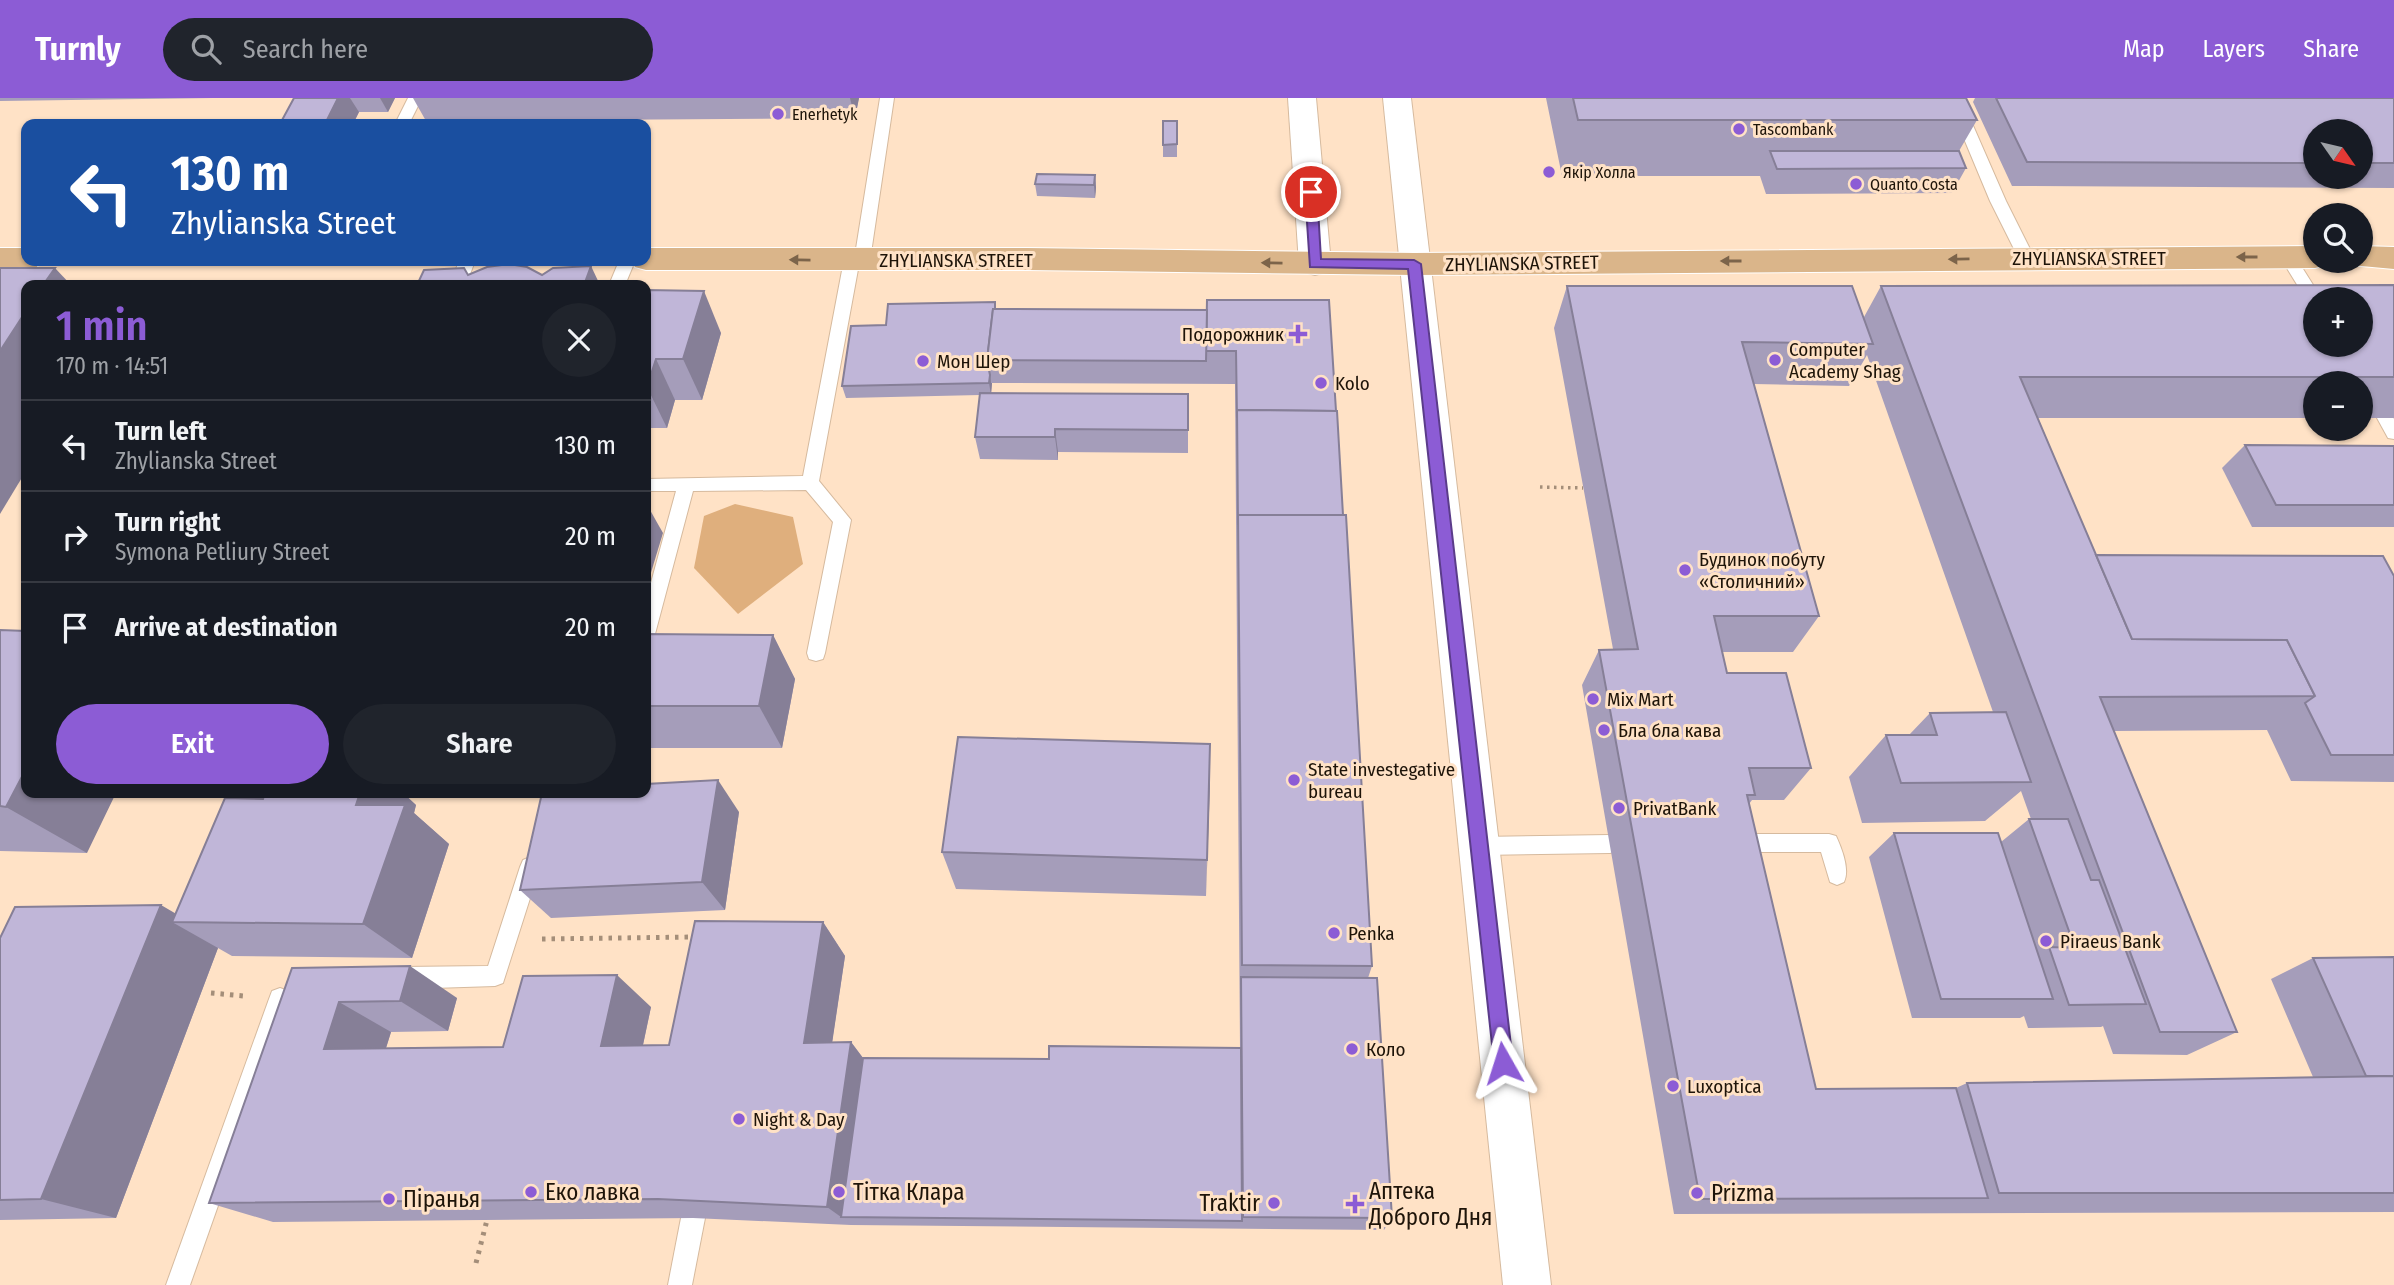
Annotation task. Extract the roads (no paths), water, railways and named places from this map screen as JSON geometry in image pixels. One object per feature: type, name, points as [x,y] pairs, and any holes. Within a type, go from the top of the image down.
[{"type":"main road","points":[[1302,98],[1315,264]]},
{"type":"main road","points":[[1397,98],[1527,1285]]},
{"type":"main road","name":"ZHYLIANSKA STREET","points":[[651,259],[1027,259],[1414,264],[2302,257]]},
{"type":"main road","points":[[2373,257],[2394,258]]},
{"type":"main road","points":[[0,259],[21,259]]},
{"type":"lane","points":[[404,119],[415,98]]},
{"type":"lane","points":[[810,484],[857,260],[887,98]]},
{"type":"lane","points":[[1950,99],[2027,259]]},
{"type":"lane","points":[[2302,257],[2311,287]]},
{"type":"lane","points":[[651,485],[810,484],[842,520],[816,653]]},
{"type":"lane","points":[[651,615],[686,485]]},
{"type":"lane","points":[[378,979],[495,976],[538,842]]},
{"type":"lane","points":[[1726,843],[1829,843],[1837,875]]},
{"type":"lane","points":[[1480,846],[1610,844]]},
{"type":"lane","points":[[177,1285],[280,999]]},
{"type":"lane","points":[[680,1285],[693,1218]]},
{"type":"place","name":"Enerhetyk","points":[[778,114]]},
{"type":"place","name":"Tascombank","points":[[1739,129]]},
{"type":"place","name":"Якір Холла","points":[[1549,172]]},
{"type":"place","name":"Quanto Costa","points":[[1856,184]]},
{"type":"place","name":"Подорожник","points":[[1298,334]]},
{"type":"place","name":"Computer Academy Shag","points":[[1775,360]]},
{"type":"place","name":"Мон Шер","points":[[923,361]]},
{"type":"place","name":"Kolo","points":[[1321,383]]},
{"type":"place","name":"Будинок побуту «Столичний»","points":[[1685,570]]},
{"type":"place","name":"Mix Mart","points":[[1593,699]]},
{"type":"place","name":"Бла бла кава","points":[[1604,730]]},
{"type":"place","name":"State investegative bureau","points":[[1294,780]]},
{"type":"place","name":"PrivatBank","points":[[1619,808]]},
{"type":"place","name":"Penka","points":[[1334,933]]},
{"type":"place","name":"Piraeus Bank","points":[[2046,941]]},
{"type":"place","name":"Коло","points":[[1352,1049]]},
{"type":"place","name":"Luxoptica","points":[[1673,1086]]},
{"type":"place","name":"Night & Day","points":[[739,1119]]},
{"type":"place","name":"Еко лавка","points":[[531,1192]]},
{"type":"place","name":"Тітка Клара","points":[[839,1192]]},
{"type":"place","name":"Prizma","points":[[1697,1193]]},
{"type":"place","name":"Піранья","points":[[389,1199]]},
{"type":"place","name":"Traktir","points":[[1274,1203]]},
{"type":"place","name":"Аптека Доброго Дня","points":[[1355,1204]]}]
